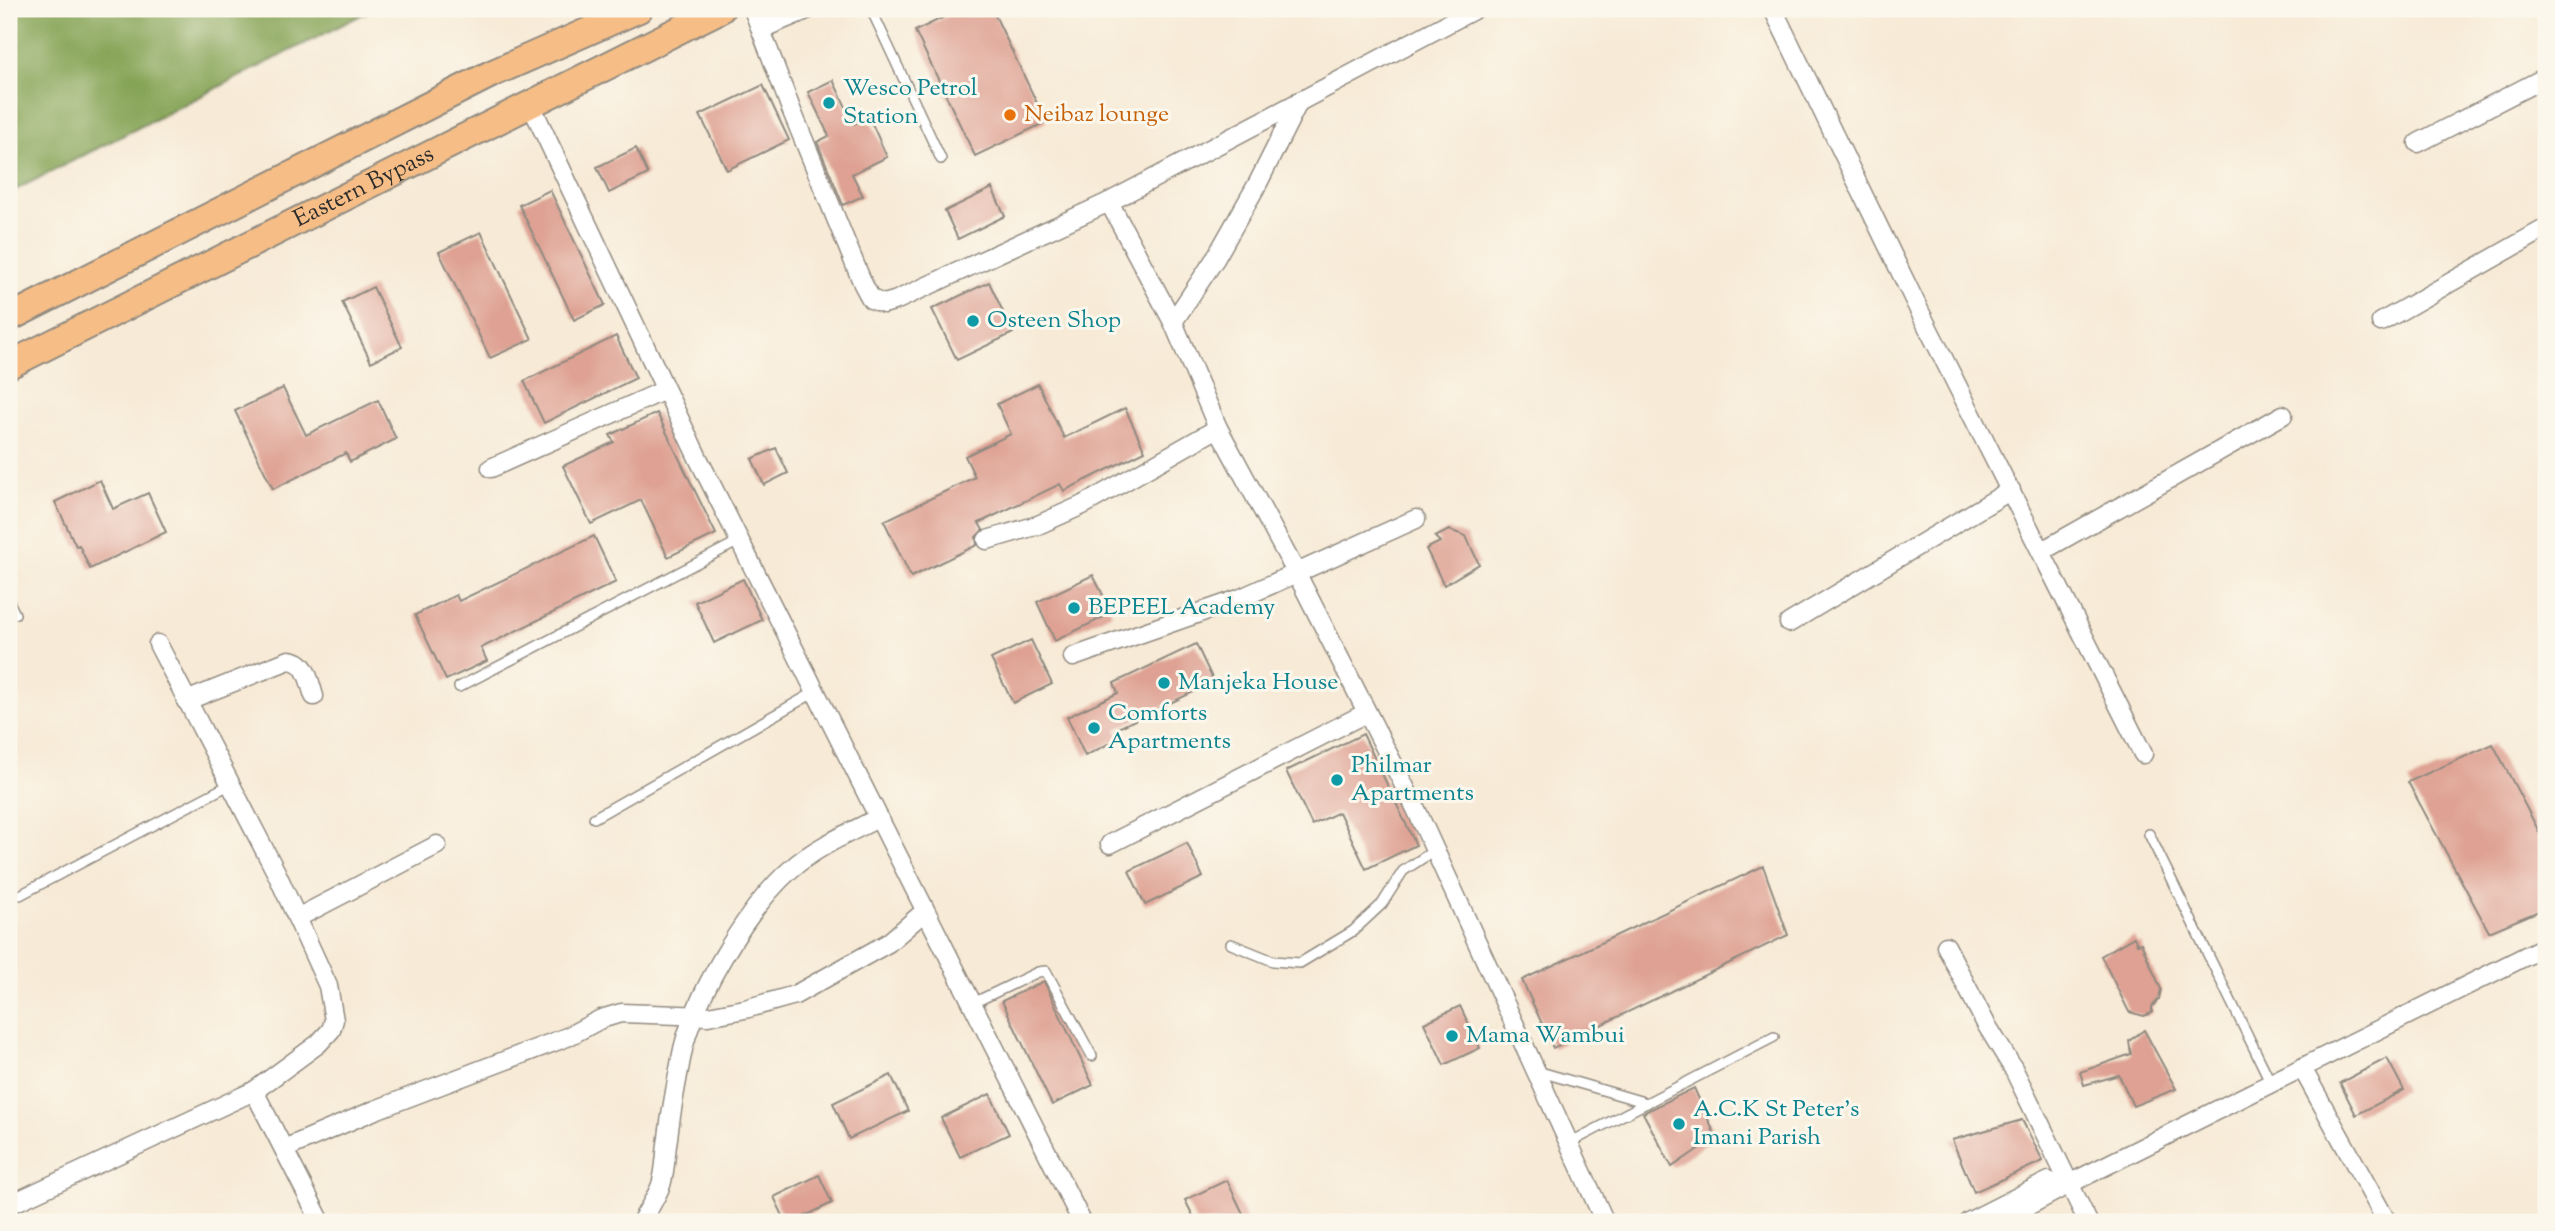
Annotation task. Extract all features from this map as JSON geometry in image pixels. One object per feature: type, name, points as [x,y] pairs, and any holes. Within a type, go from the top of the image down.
[{"type":"main road","name":"Eastern Bypass","points":[[9,318],[491,74],[639,9]]},
{"type":"main road","name":"Eastern Bypass","points":[[9,365],[720,9]]},
{"type":"street","points":[[753,9],[796,121],[871,299],[884,304],[1109,202],[1475,9]]},
{"type":"street","points":[[761,29],[809,9]]},
{"type":"street","points":[[1773,9],[1919,310],[2143,754]]},
{"type":"street","points":[[2418,143],[2546,77]]},
{"type":"street","points":[[1173,322],[1215,259],[1258,183],[1299,101]]},
{"type":"street","points":[[530,103],[739,541],[1082,1222]]},
{"type":"street","points":[[1109,202],[1173,322],[1218,428],[1296,572],[1435,850],[1605,1222]]},
{"type":"street","points":[[2381,322],[2546,228]]},
{"type":"street","points":[[491,468],[665,390]]},
{"type":"street","points":[[2042,551],[2283,415]]},
{"type":"street","points":[[987,540],[1038,525],[1085,504],[1218,428]]},
{"type":"street","points":[[1789,623],[2011,490]]},
{"type":"street","points":[[1073,657],[1239,599],[1416,519]]},
{"type":"street","points":[[9,1205],[254,1091],[318,1044],[331,1030],[334,1020],[328,986],[277,874],[158,644]]},
{"type":"street","points":[[186,701],[289,660],[297,660],[303,665],[314,696]]},
{"type":"street","points":[[1110,844],[1366,713]]},
{"type":"street","points":[[641,1222],[660,1186],[665,1169],[667,1140],[682,1054],[694,1015],[737,934],[774,886],[808,855],[878,818]]},
{"type":"street","points":[[297,918],[438,845]]},
{"type":"street","points":[[284,1149],[375,1110],[567,1037],[601,1019],[621,1013],[708,1016],[794,995],[888,943],[925,911]]},
{"type":"street","points":[[1946,946],[1986,1024],[2013,1068],[2088,1222]]},
{"type":"street","points":[[1968,1222],[2067,1179],[2271,1083],[2546,946]]},
{"type":"street","points":[[2302,1068],[2387,1222]]},
{"type":"street","points":[[254,1091],[321,1222]]},
{"type":"street","points":[[1998,1222],[2067,1179]]},
{"type":"lane","points":[[871,9],[941,159]]},
{"type":"lane","points":[[459,687],[739,541]]},
{"type":"lane","points":[[9,602],[15,614]]},
{"type":"lane","points":[[594,818],[815,692]]},
{"type":"lane","points":[[20,895],[229,785]]},
{"type":"lane","points":[[2149,834],[2271,1083]]},
{"type":"lane","points":[[1231,944],[1273,961],[1300,963],[1353,931],[1382,904],[1403,871],[1435,850]]},
{"type":"lane","points":[[971,1004],[1038,972],[1046,971],[1092,1056]]},
{"type":"lane","points":[[1569,1143],[1774,1037]]},
{"type":"lane","points":[[1536,1071],[1647,1102]]},
{"type":"green space","points":[[9,9],[373,9],[9,193]]},
{"type":"building","points":[[961,9],[992,9],[1046,122],[975,156],[915,31]]},
{"type":"building","points":[[833,80],[854,124],[869,117],[887,157],[852,174],[863,196],[843,205],[817,142],[829,136],[808,92]]},
{"type":"building","points":[[763,85],[789,140],[727,170],[700,115]]},
{"type":"building","points":[[636,148],[648,174],[609,193],[597,167]]},
{"type":"building","points":[[992,188],[1005,216],[958,239],[945,211]]},
{"type":"building","points":[[550,190],[605,305],[574,320],[519,205]]},
{"type":"building","points":[[481,232],[532,339],[490,358],[439,252]]},
{"type":"building","name":"Osteen Shop","points":[[989,282],[1013,333],[957,360],[932,309]]},
{"type":"building","points":[[373,287],[402,347],[371,362],[342,302]]},
{"type":"building","points":[[616,336],[636,378],[544,423],[524,381]]},
{"type":"building","points":[[1038,384],[1064,438],[1125,408],[1145,451],[1064,491],[1060,484],[979,523],[983,530],[976,537],[977,545],[911,577],[884,521],[975,477],[965,456],[1011,434],[997,404]]},
{"type":"building","points":[[283,388],[306,435],[378,400],[396,439],[350,462],[346,453],[273,489],[235,411]]},
{"type":"building","points":[[657,413],[716,534],[668,557],[641,500],[591,524],[563,466],[614,442],[610,435]]},
{"type":"building","points":[[776,448],[788,473],[764,485],[752,459]]},
{"type":"building","points":[[100,480],[113,509],[148,493],[166,532],[90,569],[55,502]]},
{"type":"building","points":[[1449,530],[1466,536],[1479,564],[1444,585],[1426,549],[1440,542],[1435,537]]},
{"type":"building","points":[[594,536],[616,582],[481,648],[487,661],[446,680],[415,615],[456,595],[459,601]]},
{"type":"building","name":"BEPEEL Academy","points":[[1093,575],[1112,613],[1055,641],[1037,602]]},
{"type":"building","points":[[743,579],[762,620],[714,643],[695,602]]},
{"type":"building","points":[[1031,640],[1052,684],[1013,703],[991,659]]},
{"type":"building","name":"Manjeka House","points":[[1196,644],[1214,682],[1116,729],[1120,738],[1085,756],[1067,717],[1118,693],[1114,683]]},
{"type":"building","points":[[1363,734],[1416,845],[1366,869],[1339,812],[1312,825],[1286,771]]},
{"type":"building","points":[[2493,744],[2546,845],[2546,908],[2489,932],[2408,782]]},
{"type":"building","points":[[1187,843],[1203,877],[1145,905],[1129,871]]},
{"type":"building","points":[[1763,866],[1788,935],[1553,1048],[1522,980]]},
{"type":"building","points":[[2134,937],[2137,944],[2141,943],[2161,989],[2159,999],[2152,1007],[2152,1013],[2144,1016],[2129,1012],[2101,956]]},
{"type":"building","points":[[1044,981],[1093,1085],[1052,1105],[1002,1001]]},
{"type":"building","name":"Mama Wambui","points":[[1460,1006],[1480,1048],[1444,1065],[1424,1023]]},
{"type":"building","points":[[2144,1030],[2176,1089],[2133,1106],[2119,1075],[2084,1085],[2080,1072],[2131,1054],[2129,1041]]},
{"type":"building","points":[[2387,1058],[2404,1090],[2356,1115],[2340,1083]]},
{"type":"building","points":[[891,1075],[908,1111],[849,1139],[833,1103]]},
{"type":"building","name":"A.C.K St Peter's Imani Parish","points":[[1694,1088],[1716,1137],[1672,1167],[1643,1113]]},
{"type":"building","points":[[990,1094],[1009,1134],[960,1157],[941,1118]]},
{"type":"building","points":[[2022,1120],[2043,1161],[1974,1192],[1952,1140]]},
{"type":"building","points":[[819,1175],[832,1203],[793,1222],[786,1222],[774,1197]]},
{"type":"building","points":[[1227,1180],[1247,1222],[1196,1222],[1185,1200]]},
{"type":"place","name":"Wesco Petrol Station","points":[[829,103]]},
{"type":"place","name":"Neibaz lounge","points":[[1010,115]]},
{"type":"place","name":"Osteen Shop","points":[[973,321]]},
{"type":"place","name":"BEPEEL Academy","points":[[1074,608]]},
{"type":"place","name":"Manjeka House","points":[[1164,683]]},
{"type":"place","name":"Comforts Apartments","points":[[1094,728]]},
{"type":"place","name":"Philmar Apartments","points":[[1337,780]]},
{"type":"place","name":"Mama Wambui","points":[[1452,1036]]},
{"type":"place","name":"A.C.K St Peter's Imani Parish","points":[[1679,1124]]}]
